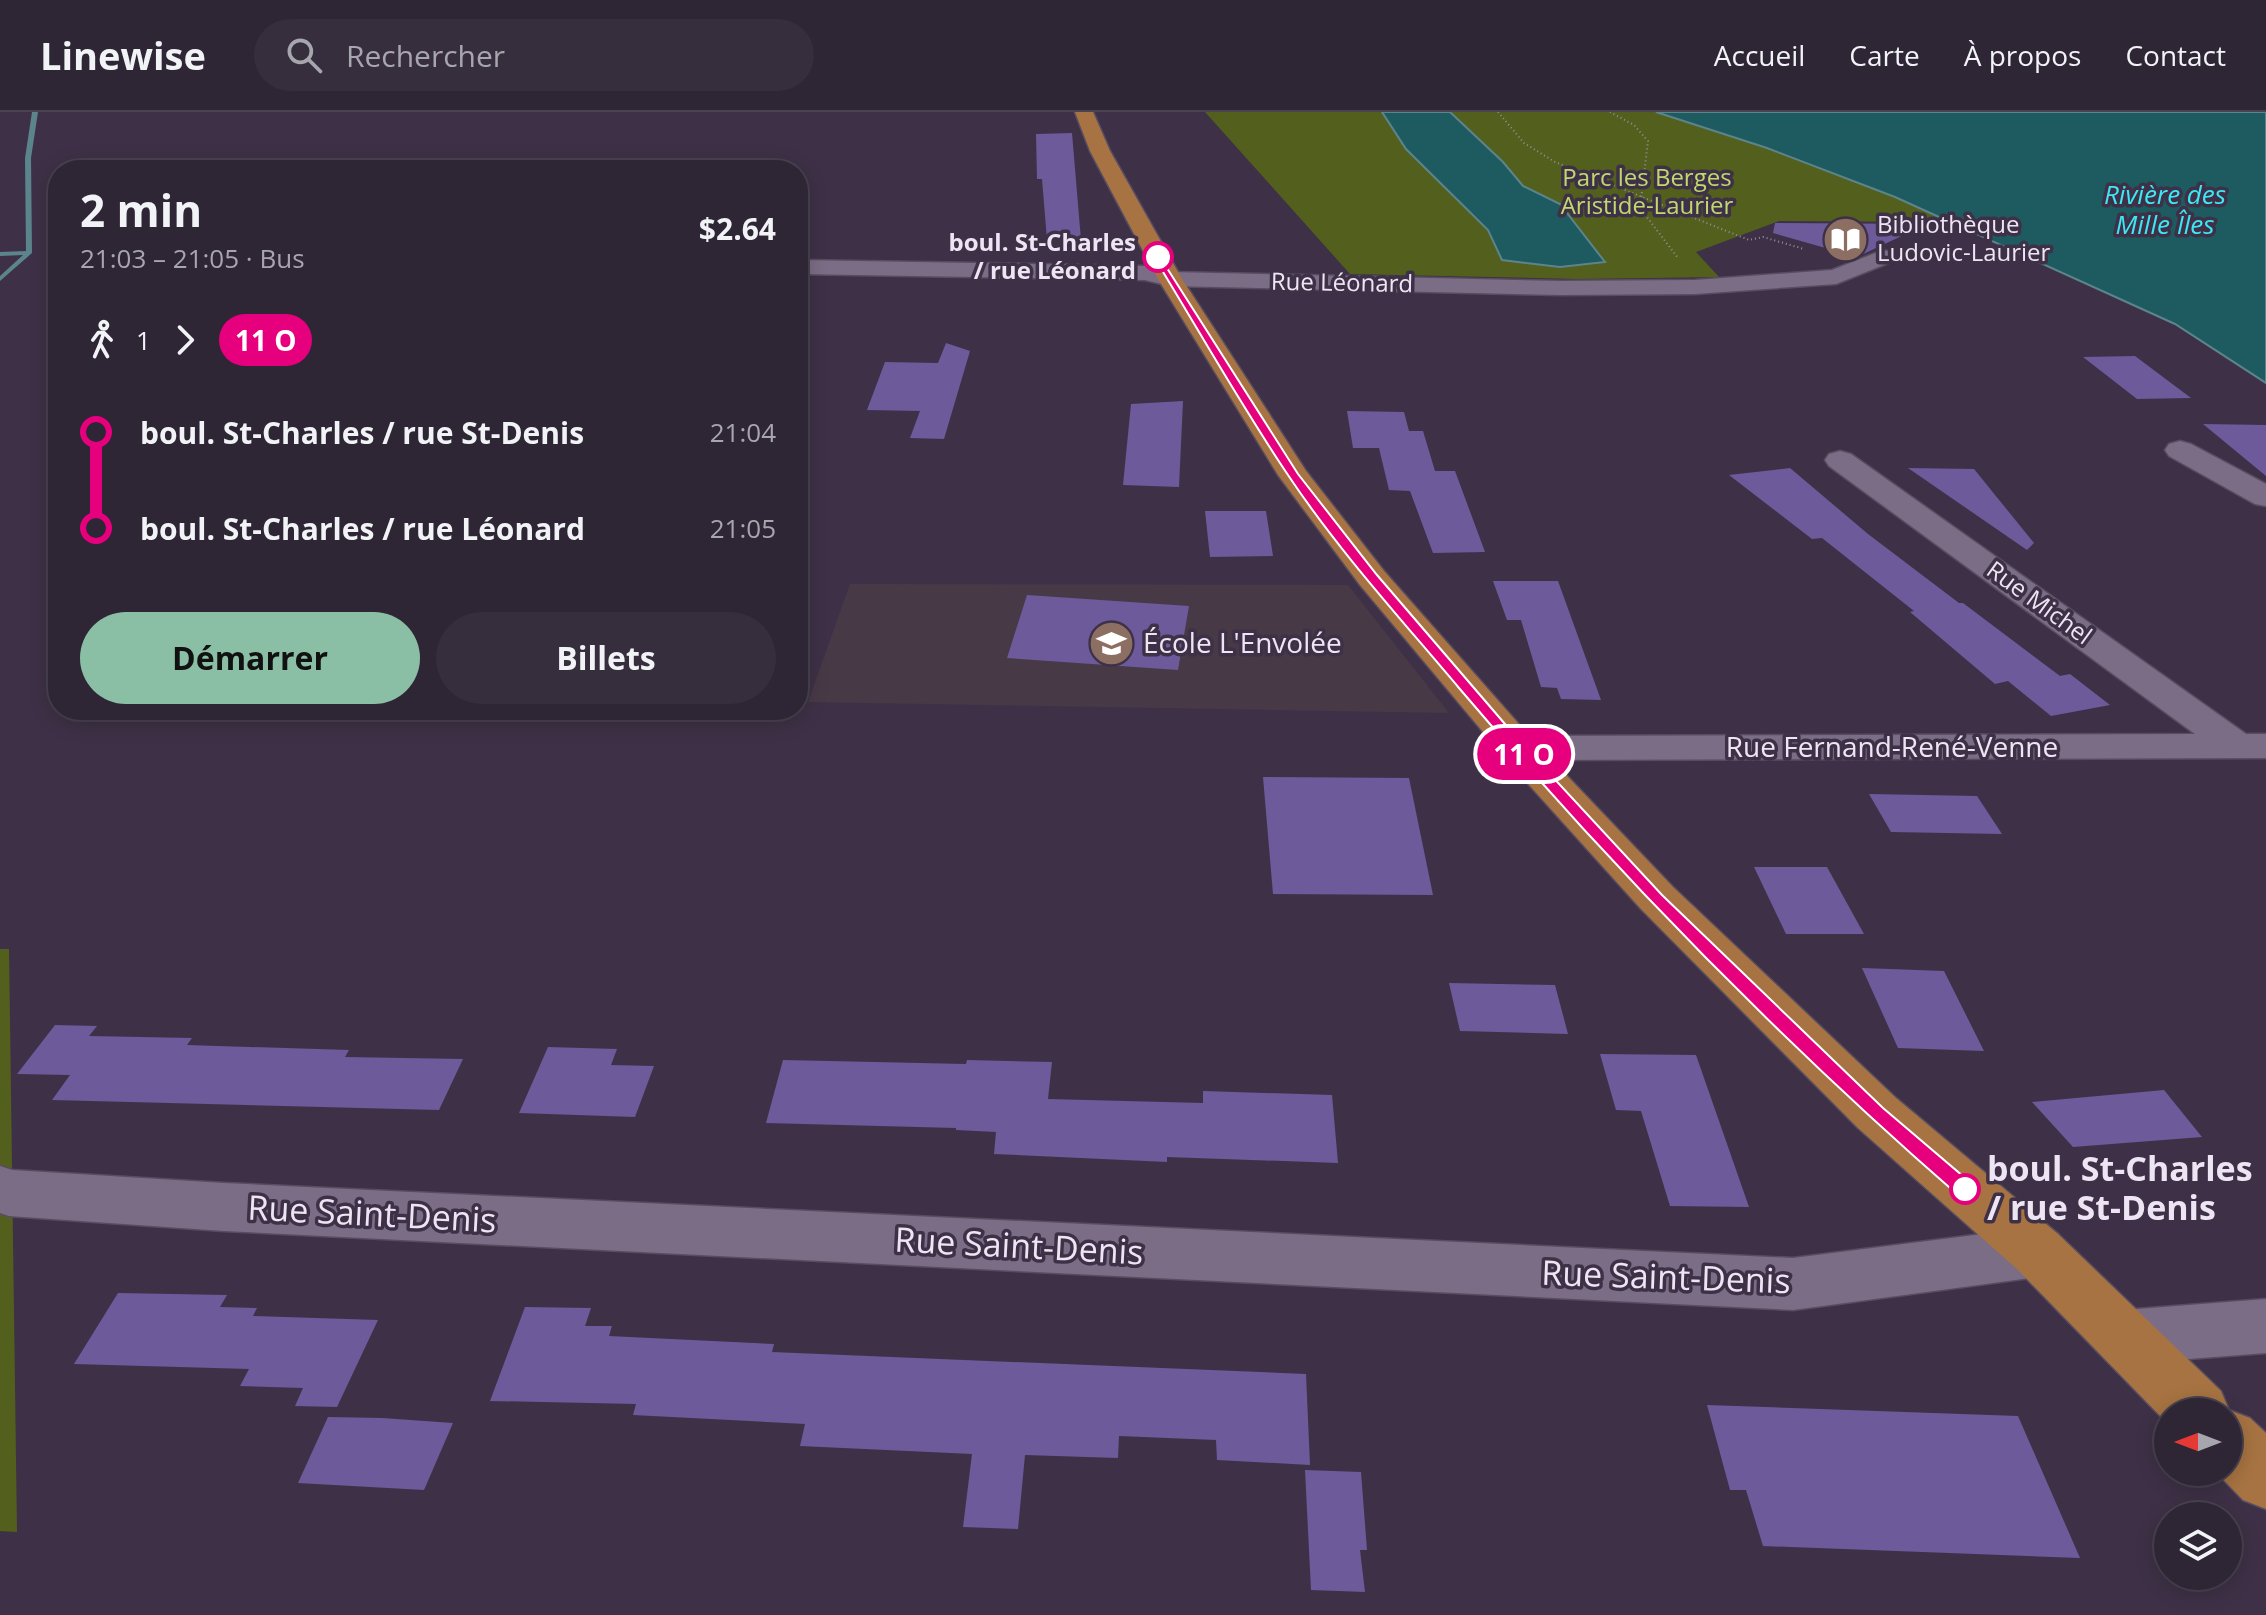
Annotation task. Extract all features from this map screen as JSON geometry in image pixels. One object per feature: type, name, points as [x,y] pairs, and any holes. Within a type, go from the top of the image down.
[{"type":"main road","points":[[1084,112],[1100,151],[1170,279],[1293,475],[1372,578],[1518,748],[1657,898],[1866,1102],[2038,1252],[2185,1398]]},
{"type":"main road","points":[[2242,1454],[2266,1477]]},
{"type":"street","name":"Rue Léonard","points":[[808,267],[1145,273],[1170,279],[1561,288],[1708,286],[1836,277],[1872,262]]},
{"type":"street","points":[[2180,450],[2266,497]]},
{"type":"street","name":"Rue Michel","points":[[1840,460],[2252,746]]},
{"type":"street","name":"Rue Fernand-René-Venne","points":[[1518,748],[2252,746]]},
{"type":"street","name":"Rue Saint-Denis","points":[[0,1189],[9,1193],[224,1207],[1793,1284],[2038,1252]]},
{"type":"street","points":[[2124,1337],[2266,1326]]},
{"type":"path","points":[[1498,112],[1524,143],[1555,162],[1749,240],[1763,237],[1872,262]]},
{"type":"path","points":[[1610,112],[1634,125],[1648,141],[1640,208],[1672,252],[1708,286]]},
{"type":"shaded area","name":"École L'Envolée","points":[[850,584],[1348,585],[1449,713],[808,702]]},
{"type":"green space","name":"Parc les Berges Aristide-Laurier","points":[[1205,112],[1382,112],[1406,149],[1488,230],[1560,267],[1604,261],[1560,204],[1523,186],[1503,162],[1450,112],[1656,112],[1767,148],[1895,197],[1949,222],[1779,221],[1696,252],[1719,277],[1579,279],[1350,274]]},
{"type":"green space","points":[[0,949],[9,949],[17,1532],[0,1531]]},
{"type":"water","points":[[1382,112],[1450,112],[1503,162],[1523,186],[1560,204],[1605,262],[1560,267],[1502,260],[1488,230],[1406,149]]},
{"type":"water","name":"Rivière des Mille Îles","points":[[1656,112],[2266,112],[2266,383],[2175,324],[1895,197],[1767,148]]},
{"type":"building","points":[[1072,133],[1081,240],[1047,240],[1042,179],[1037,179],[1036,134]]},
{"type":"building","points":[[1775,223],[1927,224],[1857,257],[1773,233]]},
{"type":"building","points":[[946,343],[970,351],[944,439],[910,438],[920,411],[867,410],[885,362],[938,363]]},
{"type":"building","points":[[2135,356],[2191,398],[2137,399],[2083,357]]},
{"type":"building","points":[[1183,401],[1179,487],[1123,485],[1131,404]]},
{"type":"building","points":[[1347,411],[1404,412],[1409,431],[1423,431],[1435,471],[1455,471],[1485,552],[1433,553],[1410,491],[1389,490],[1379,448],[1353,448]]},
{"type":"building","points":[[2203,424],[2266,425],[2266,476]]},
{"type":"building","points":[[1790,468],[1868,534],[1959,603],[2060,676],[2070,674],[2110,705],[2051,716],[2008,681],[1995,684],[1910,612],[1914,611],[1822,538],[1812,539],[1729,475]]},
{"type":"building","points":[[1908,468],[1974,469],[2034,543],[2027,550]]},
{"type":"building","points":[[1205,511],[1266,511],[1273,556],[1210,557]]},
{"type":"building","points":[[1493,581],[1558,581],[1601,700],[1561,699],[1557,688],[1541,687],[1521,620],[1507,620]]},
{"type":"building","points":[[1027,595],[1189,606],[1178,670],[1007,658]]},
{"type":"building","points":[[1263,777],[1409,778],[1433,895],[1273,894]]},
{"type":"building","points":[[1869,794],[1977,796],[2002,834],[1891,832]]},
{"type":"building","points":[[1754,867],[1827,867],[1864,934],[1786,934]]},
{"type":"building","points":[[1862,968],[1944,971],[1984,1051],[1898,1048]]},
{"type":"building","points":[[1449,983],[1555,985],[1568,1034],[1460,1031]]},
{"type":"building","points":[[55,1025],[97,1026],[89,1036],[192,1038],[187,1045],[349,1050],[345,1057],[463,1059],[439,1110],[52,1100],[70,1075],[17,1074]]},
{"type":"building","points":[[548,1047],[617,1049],[611,1065],[654,1066],[635,1117],[519,1113]]},
{"type":"building","points":[[1600,1054],[1696,1055],[1749,1207],[1670,1206],[1641,1111],[1616,1110]]},
{"type":"building","points":[[783,1060],[966,1064],[967,1060],[1052,1062],[1048,1099],[1203,1103],[1203,1091],[1332,1095],[1338,1163],[1167,1157],[1167,1162],[994,1154],[996,1132],[956,1128],[766,1123]]},
{"type":"building","points":[[2164,1090],[2202,1137],[2073,1147],[2032,1102]]},
{"type":"building","points":[[118,1293],[227,1295],[220,1307],[257,1308],[253,1316],[378,1320],[337,1407],[295,1406],[303,1388],[240,1386],[249,1369],[74,1364]]},
{"type":"building","points":[[525,1307],[591,1308],[585,1326],[612,1326],[609,1336],[774,1344],[772,1352],[1306,1374],[1310,1465],[1217,1460],[1216,1440],[1119,1436],[1118,1458],[1025,1455],[1018,1529],[963,1527],[972,1454],[800,1446],[805,1424],[633,1415],[636,1404],[490,1401]]},
{"type":"building","points":[[1707,1405],[2018,1416],[2080,1558],[1763,1546],[1746,1490],[1730,1490]]},
{"type":"building","points":[[328,1417],[453,1423],[424,1490],[298,1483]]},
{"type":"building","points":[[1305,1470],[1361,1472],[1367,1550],[1360,1550],[1365,1592],[1311,1590]]},
{"type":"waterway","points":[[29,253],[28,158],[35,112]]},
{"type":"waterway","points":[[0,254],[29,253]]},
{"type":"waterway","points":[[0,279],[29,253]]},
{"type":"bus line","points":[[1158,257],[1293,475],[1372,578],[1518,748],[1657,898],[1877,1113],[1965,1189]]},
{"type":"place","name":"Bibliothèque Ludovic-Laurier","points":[[1846,239]]},
{"type":"place","name":"boul. St-Charles / rue Léonard","points":[[1158,257]]},
{"type":"place","name":"École L'Envolée","points":[[1112,643]]},
{"type":"place","name":"boul. St-Charles / rue St-Denis","points":[[1965,1189]]}]
